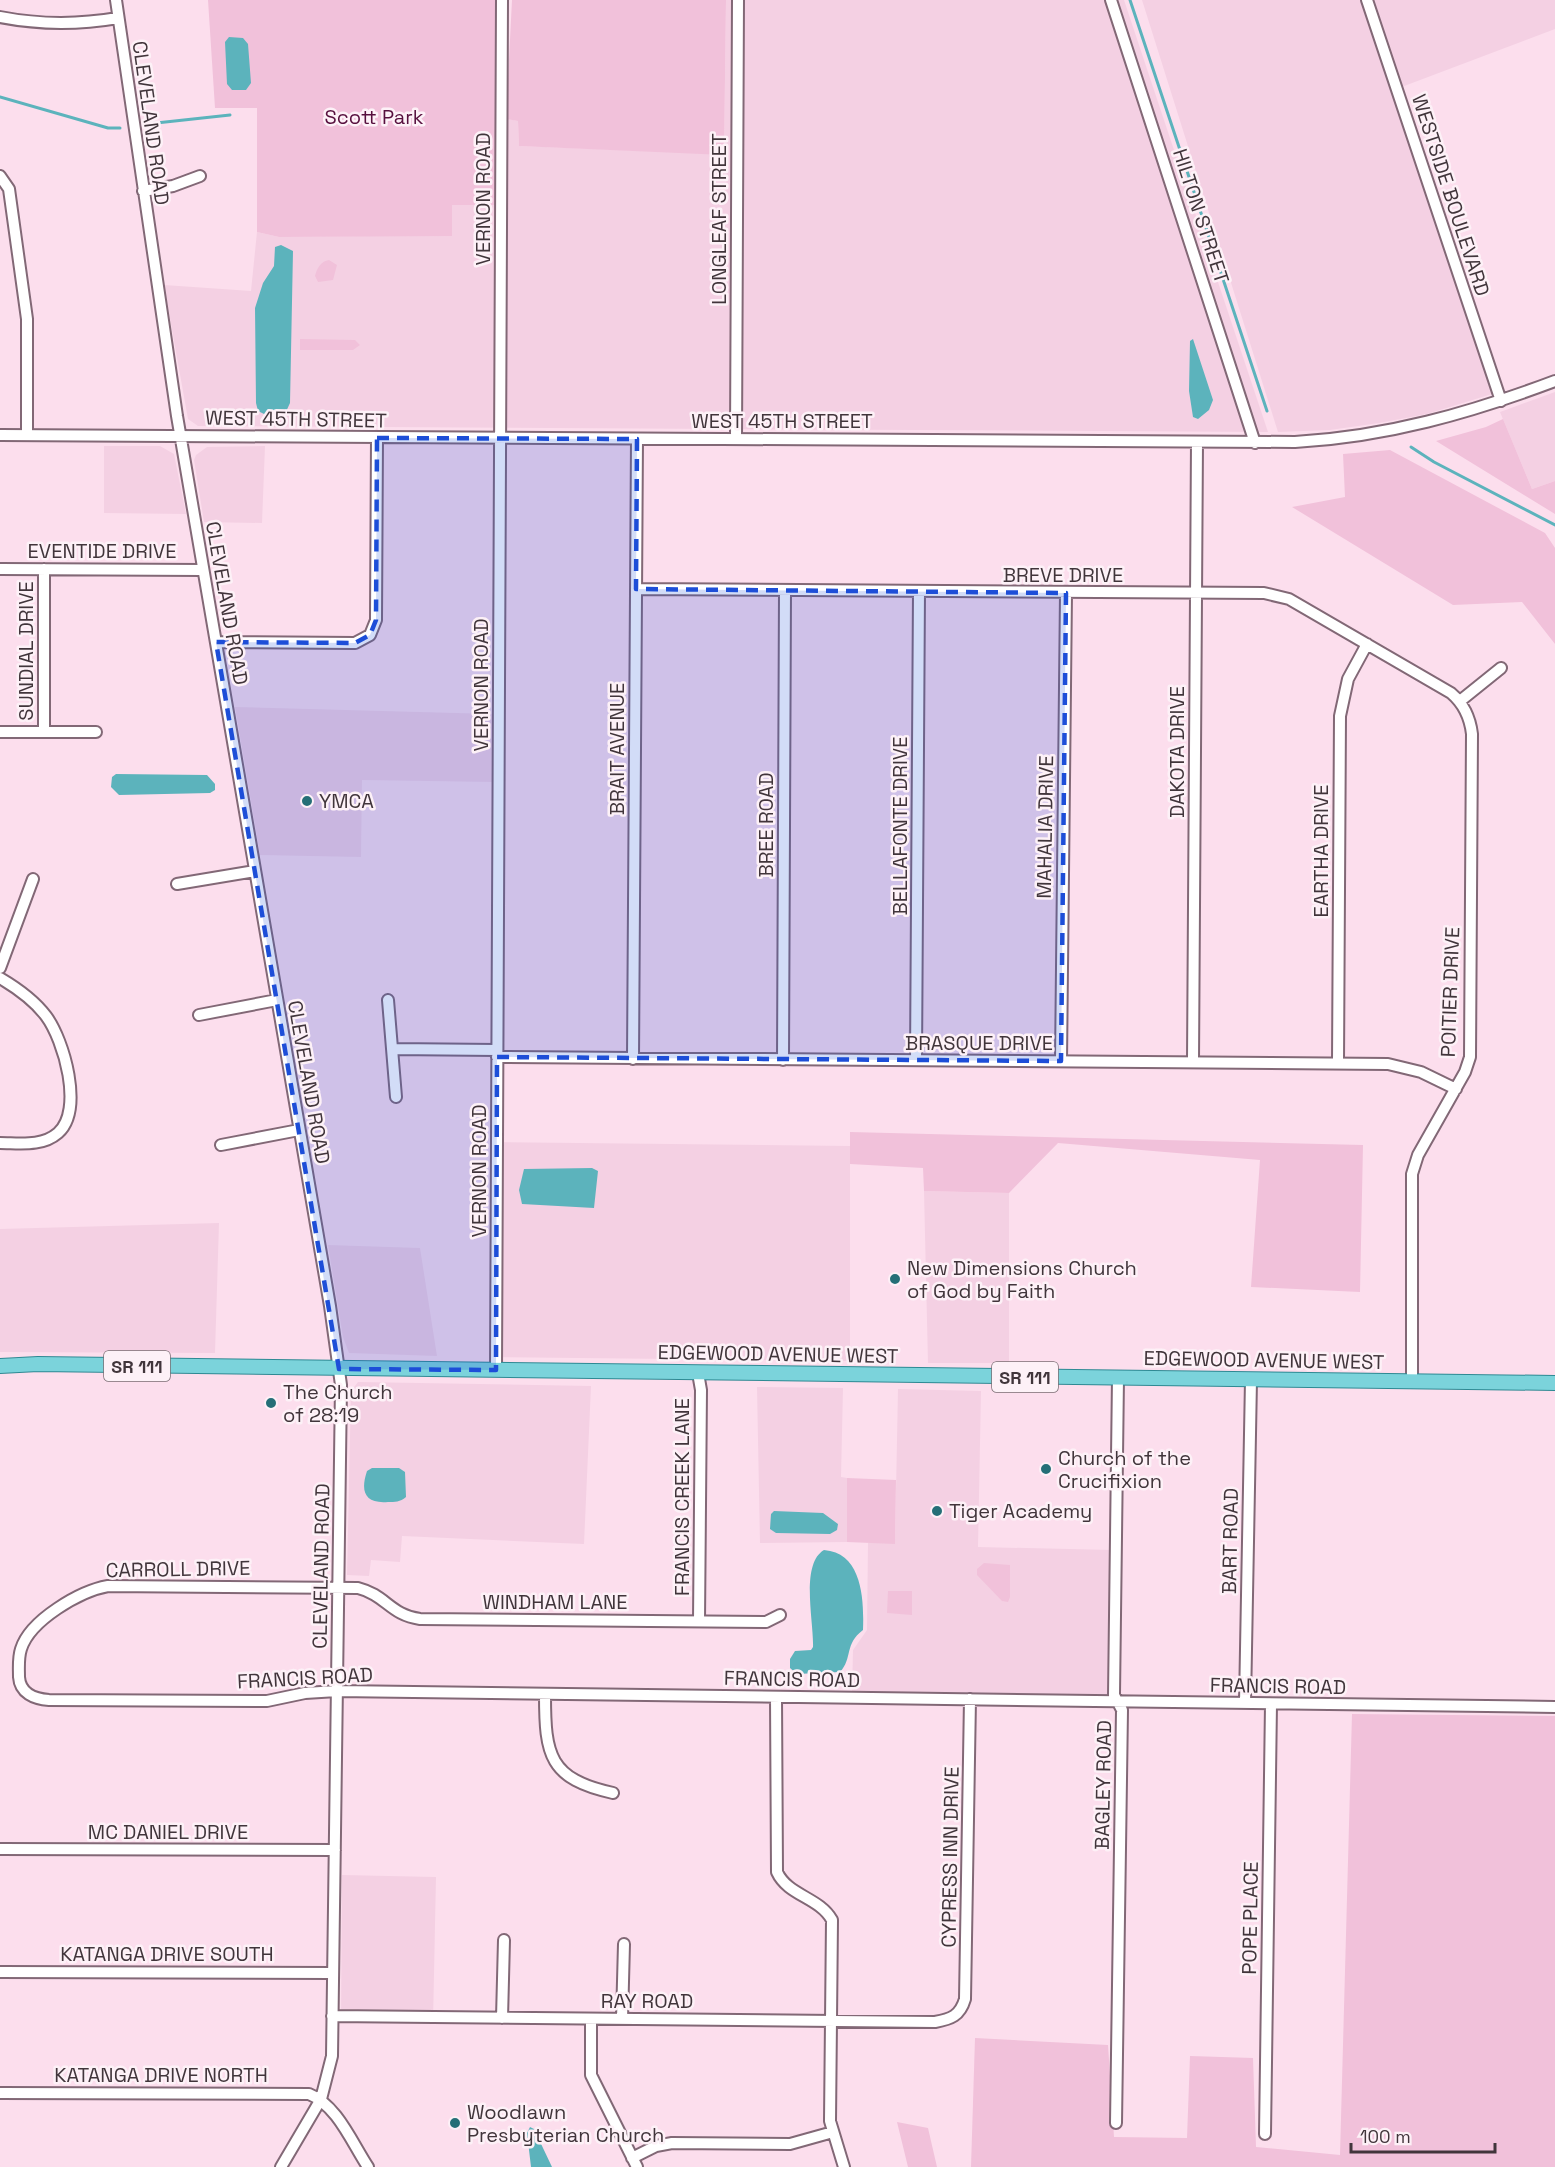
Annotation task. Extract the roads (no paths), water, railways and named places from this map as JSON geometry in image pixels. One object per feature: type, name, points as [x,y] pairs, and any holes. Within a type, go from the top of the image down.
[{"type":"main road","name":"EDGEWOOD AVENUE WEST","points":[[0,1366],[38,1364],[1555,1383]]},
{"type":"street","name":"CLEVELAND ROAD","points":[[116,0],[180,435],[339,1369],[332,2056],[321,2099],[281,2167]]},
{"type":"street","name":"VERNON ROAD","points":[[495,1370],[502,0]]},
{"type":"street","name":"LONGLEAF STREET","points":[[736,439],[738,0]]},
{"type":"street","name":"HILTON STREET","points":[[1111,0],[1255,443]]},
{"type":"street","name":"WESTSIDE BOULEVARD","points":[[1367,0],[1501,401]]},
{"type":"street","points":[[0,17],[34,23],[77,25],[118,18]]},
{"type":"street","points":[[0,176],[9,189],[27,319],[27,435]]},
{"type":"street","points":[[143,191],[173,186],[200,176]]},
{"type":"street","name":"WEST 45TH STREET","points":[[0,435],[1255,443],[1334,440],[1410,428],[1501,401],[1555,381]]},
{"type":"street","points":[[216,642],[356,643],[370,635],[376,620],[377,438]]},
{"type":"street","name":"BRAIT AVENUE","points":[[633,1059],[637,439]]},
{"type":"street","name":"DAKOTA DRIVE","points":[[1193,1061],[1197,442]]},
{"type":"street","name":"EVENTIDE DRIVE","points":[[0,569],[203,570]]},
{"type":"street","name":"SUNDIAL DRIVE","points":[[44,569],[44,732]]},
{"type":"street","name":"BREVE DRIVE","points":[[636,589],[1277,594],[1451,693],[1460,701]]},
{"type":"street","name":"BREE ROAD","points":[[783,1060],[785,591]]},
{"type":"street","name":"BELLAFONTE DRIVE","points":[[916,1060],[919,591]]},
{"type":"street","name":"MAHALIA DRIVE","points":[[1061,1061],[1065,593]]},
{"type":"street","name":"EARTHA DRIVE","points":[[1338,1063],[1340,716],[1348,679],[1367,644]]},
{"type":"street","points":[[1460,701],[1501,668]]},
{"type":"street","name":"POITIER DRIVE","points":[[1412,1382],[1412,1174],[1418,1155],[1456,1089],[1467,1065],[1470,1045],[1472,734],[1470,718],[1460,701]]},
{"type":"street","points":[[0,732],[96,732]]},
{"type":"street","points":[[177,884],[255,870]]},
{"type":"street","points":[[0,968],[33,879]]},
{"type":"street","points":[[0,978],[20,990],[46,1016],[61,1045],[70,1084],[70,1103],[66,1124],[59,1133],[37,1143],[0,1143]]},
{"type":"street","points":[[199,1015],[277,1000]]},
{"type":"street","points":[[388,1000],[396,1097]]},
{"type":"street","name":"BRASQUE DRIVE","points":[[392,1049],[633,1059],[1388,1064],[1404,1067],[1456,1089]]},
{"type":"street","points":[[221,1145],[298,1130]]},
{"type":"street","name":"FRANCIS CREEK LANE","points":[[698,1373],[701,1390],[699,1621]]},
{"type":"street","name":"BAGLEY ROAD","points":[[1116,2123],[1122,1710],[1114,1695],[1118,1378]]},
{"type":"street","name":"BART ROAD","points":[[1245,1703],[1251,1380]]},
{"type":"street","name":"CARROLL DRIVE","points":[[30,1696],[20,1682],[19,1660],[24,1641],[31,1632],[66,1603],[94,1588],[108,1586],[338,1587]]},
{"type":"street","name":"WINDHAM LANE","points":[[338,1587],[367,1590],[380,1597],[403,1617],[420,1619],[766,1622],[780,1615]]},
{"type":"street","name":"FRANCIS ROAD","points":[[30,1696],[49,1700],[267,1701],[337,1691],[1555,1707]]},
{"type":"street","points":[[545,1695],[547,1742],[557,1766],[585,1787],[613,1793]]},
{"type":"street","points":[[776,1697],[777,1872],[788,1887],[821,1907],[831,1920],[830,2121],[844,2167]]},
{"type":"street","name":"CYPRESS INN DRIVE","points":[[959,2014],[965,1999],[970,1699]]},
{"type":"street","name":"POPE PLACE","points":[[1265,2134],[1270,1704]]},
{"type":"street","name":"MC DANIEL DRIVE","points":[[0,1849],[335,1850]]},
{"type":"street","points":[[502,2018],[504,1940]]},
{"type":"street","points":[[622,2019],[624,1944]]},
{"type":"street","name":"KATANGA DRIVE SOUTH","points":[[0,1972],[333,1973]]},
{"type":"street","name":"RAY ROAD","points":[[332,2016],[935,2022],[959,2014]]},
{"type":"street","points":[[591,2019],[591,2075],[634,2163],[656,2146],[672,2143],[790,2144],[833,2132]]},
{"type":"street","name":"KATANGA DRIVE NORTH","points":[[0,2093],[309,2094],[321,2099]]},
{"type":"street","points":[[321,2099],[368,2167]]},
{"type":"water","points":[[229,37],[243,38],[248,44],[251,83],[246,90],[232,90],[227,84],[225,42]]},
{"type":"water","points":[[281,245],[293,251],[290,403],[284,416],[266,415],[258,411],[256,403],[255,308],[263,283],[274,266],[275,247]]},
{"type":"water","points":[[1193,339],[1213,400],[1209,410],[1198,419],[1193,417],[1189,391],[1190,341]]},
{"type":"water","points":[[116,774],[207,775],[215,784],[215,790],[210,793],[119,795],[111,787],[112,777]]},
{"type":"water","points":[[592,1168],[598,1171],[594,1208],[522,1204],[519,1190],[524,1169]]},
{"type":"water","points":[[372,1468],[399,1468],[405,1472],[406,1497],[393,1502],[369,1499],[364,1485],[367,1471]]},
{"type":"water","points":[[774,1511],[823,1513],[838,1524],[837,1530],[830,1534],[776,1533],[770,1529],[771,1514]]},
{"type":"water","points":[[824,1550],[837,1553],[854,1569],[863,1606],[863,1630],[853,1640],[844,1667],[840,1672],[797,1674],[790,1668],[790,1659],[795,1651],[811,1650],[813,1647],[810,1580],[817,1557]]},
{"type":"water","points":[[530,2127],[534,2129],[552,2167],[531,2167],[527,2133]]},
{"type":"waterway","points":[[1130,0],[1267,411]]},
{"type":"waterway","points":[[0,97],[108,128],[120,128]]},
{"type":"waterway","points":[[147,124],[230,115]]},
{"type":"waterway","points":[[1411,447],[1434,462],[1555,525]]},
{"type":"place","name":"YMCA","points":[[307,801]]},
{"type":"place","name":"New Dimensions Church of God by Faith","points":[[895,1279]]},
{"type":"place","name":"The Church of 28:19","points":[[271,1403]]},
{"type":"place","name":"Church of the Crucifixion","points":[[1046,1469]]},
{"type":"place","name":"Tiger Academy","points":[[937,1511]]},
{"type":"place","name":"Woodlawn Presbyterian Church","points":[[455,2123]]},
{"type":"park label","name":"Scott Park","points":[[374,117]]}]
